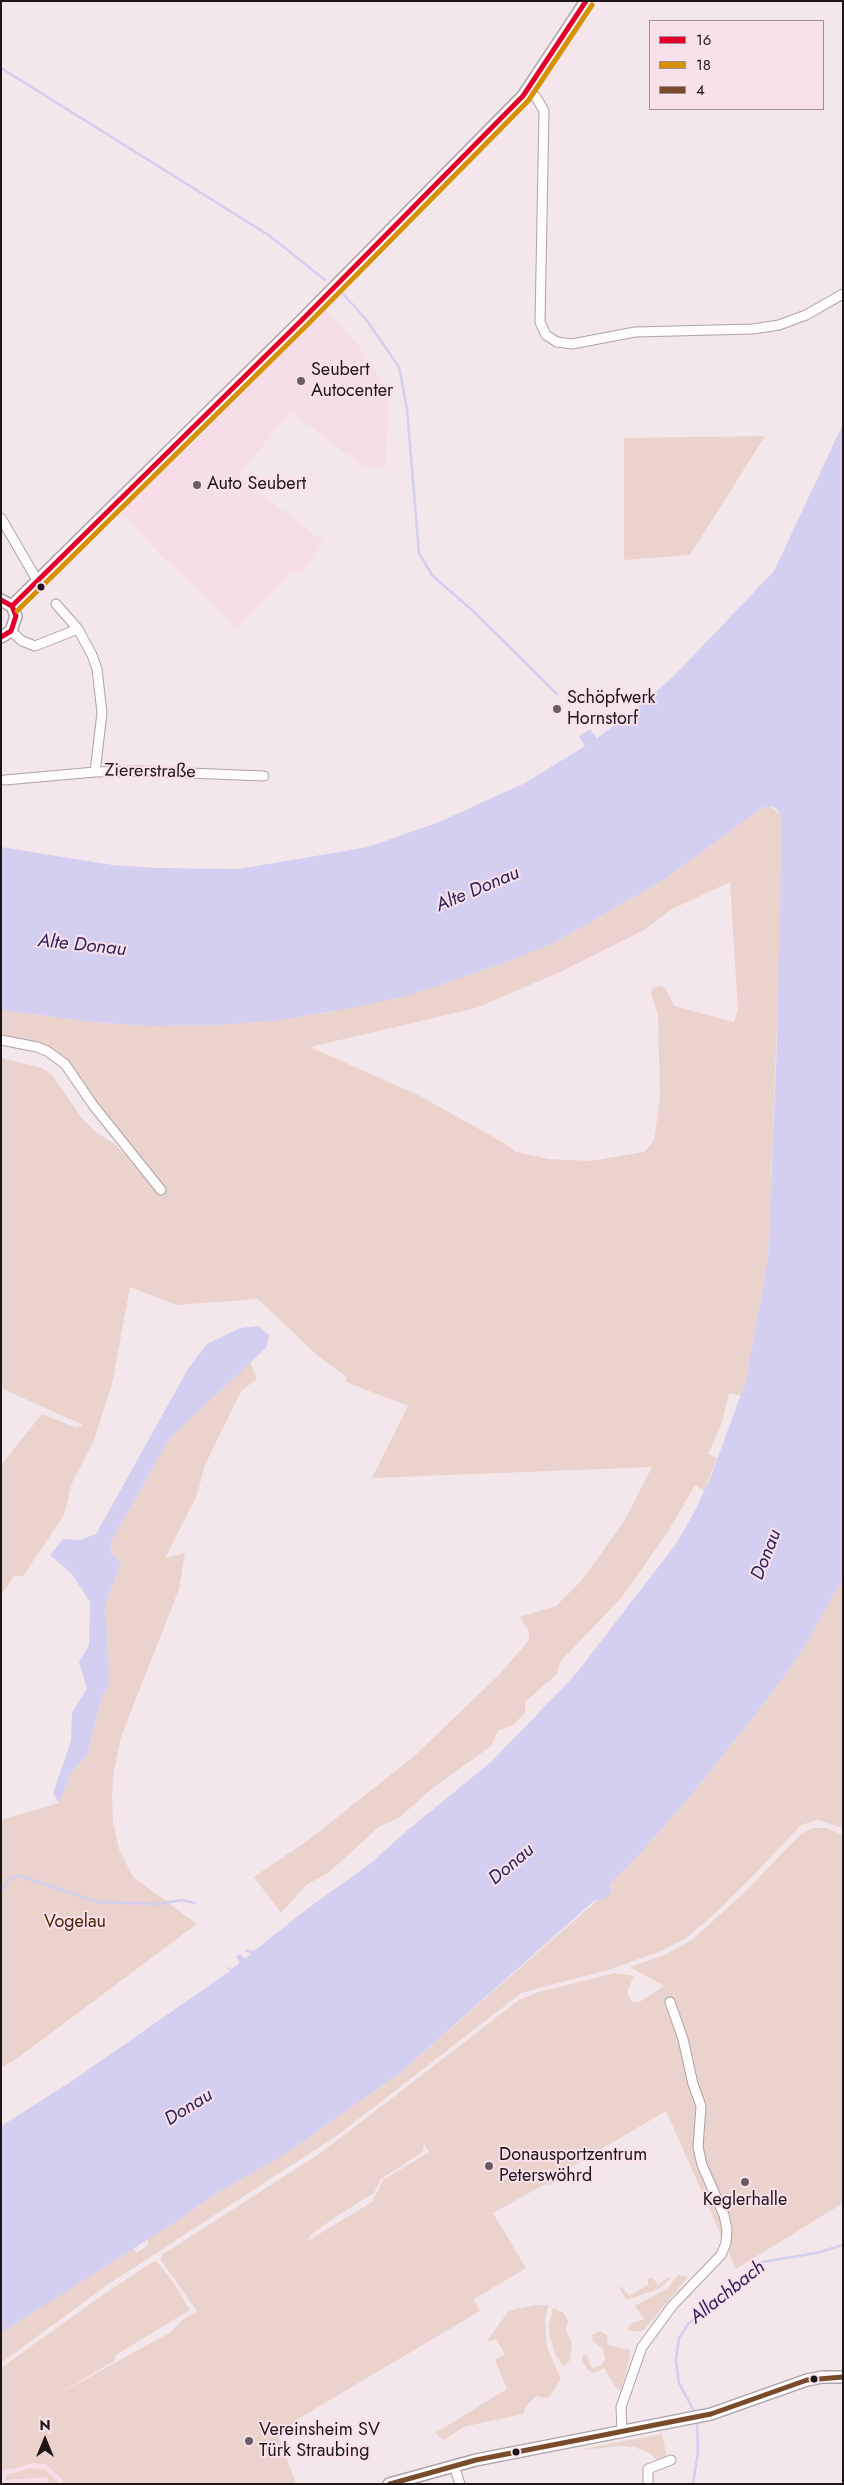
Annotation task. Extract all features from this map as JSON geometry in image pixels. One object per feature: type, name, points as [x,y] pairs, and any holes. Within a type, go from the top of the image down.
[{"type":"main road","points":[[6,634],[16,622],[10,603],[37,580],[303,319],[526,93],[586,1]]},
{"type":"main road","points":[[389,2484],[454,2465],[711,2414],[807,2380],[822,2377],[843,2377]]},
{"type":"street","points":[[526,93],[536,97],[544,111],[540,322],[546,334],[557,342],[572,344],[635,332],[761,327],[779,324],[806,315],[843,294]]},
{"type":"street","points":[[1,518],[37,580]]},
{"type":"street","name":"Ziererstraße","points":[[56,604],[78,629],[92,655],[100,685],[101,725],[95,772],[138,770],[264,776]]},
{"type":"street","points":[[6,634],[35,646],[42,645],[78,629]]},
{"type":"street","points":[[5,780],[95,772]]},
{"type":"street","points":[[1,1040],[47,1051],[65,1064],[93,1105],[161,1190]]},
{"type":"street","points":[[622,2433],[621,2407],[642,2347],[673,2305],[721,2255],[726,2243],[727,2230],[724,2215],[702,2165],[698,2148],[701,2106],[670,2002]]},
{"type":"street","points":[[648,2484],[648,2469],[671,2460]]},
{"type":"street","points":[[454,2465],[460,2484]]},
{"type":"shaded area","points":[[322,306],[360,347],[384,385],[389,400],[385,470],[361,465],[291,412],[238,476],[323,541],[303,573],[292,573],[236,629],[210,601],[160,555],[118,509]]},
{"type":"shaded area","points":[[1,2422],[85,2484],[1,2484]]},
{"type":"green space","points":[[765,436],[690,555],[624,560],[624,438]]},
{"type":"green space","points":[[769,806],[780,814],[782,822],[782,893],[768,1260],[746,1381],[741,1396],[729,1393],[722,1423],[708,1454],[717,1458],[704,1491],[695,1485],[669,1530],[622,1597],[560,1662],[557,1674],[525,1702],[525,1713],[513,1725],[498,1731],[491,1746],[430,1790],[399,1818],[380,1826],[328,1873],[306,1885],[281,1913],[254,1877],[307,1841],[412,1758],[499,1675],[529,1640],[529,1632],[520,1617],[556,1606],[582,1580],[625,1520],[652,1467],[372,1478],[408,1406],[346,1382],[347,1377],[318,1356],[258,1299],[176,1305],[130,1287],[112,1384],[94,1440],[72,1483],[64,1515],[23,1576],[14,1576],[1,1595],[1,1465],[42,1414],[77,1428],[83,1425],[1,1388],[1,1058],[42,1068],[52,1075],[81,1117],[96,1132],[116,1145],[125,1155],[129,1145],[60,1056],[1,1038],[1,1010],[102,1023],[151,1026],[220,1025],[317,1014],[407,996],[506,962],[554,943],[665,879],[762,808]],"holes":[[[730,882],[738,1010],[734,1022],[674,1006],[665,988],[660,986],[652,988],[651,994],[658,1015],[660,1097],[654,1141],[644,1152],[590,1161],[549,1159],[516,1152],[504,1143],[420,1096],[310,1047],[476,1008],[558,973],[644,930],[670,910]]]},
{"type":"green space","name":"Vogelau","points":[[250,1362],[257,1379],[241,1391],[205,1465],[197,1495],[165,1558],[185,1553],[179,1589],[121,1737],[114,1770],[113,1822],[119,1849],[133,1877],[197,1924],[19,2057],[1,2068],[1,1820],[59,1803],[71,1773],[87,1755],[102,1697],[110,1684],[105,1605],[121,1563],[111,1553],[111,1542],[169,1439]]},
{"type":"green space","points":[[843,1579],[843,1828],[818,1820],[801,1825],[712,1916],[686,1938],[661,1951],[611,1969],[521,1993],[338,2135],[107,2285],[1,2363],[1,2333],[133,2248],[137,2253],[148,2245],[147,2238],[180,2219],[215,2194],[281,2157],[400,2073],[610,1889],[612,1882],[638,1856],[693,1793],[769,1697],[802,1651]]},
{"type":"green space","name":"Donausportzentrum Peterswöhrd","points":[[812,1828],[826,1828],[843,1835],[843,2203],[736,2269],[666,2111],[559,2174],[561,2178],[550,2185],[545,2184],[493,2213],[526,2268],[474,2299],[480,2311],[296,2420],[279,2438],[296,2484],[67,2484],[46,2464],[31,2463],[1,2470],[1,2368],[104,2294],[154,2261],[158,2263],[173,2282],[190,2310],[116,2355],[114,2361],[51,2398],[171,2332],[182,2320],[197,2311],[161,2260],[162,2255],[322,2152],[519,2000],[539,1992],[615,1973],[634,1976],[627,1992],[631,2001],[638,2003],[664,1986],[630,1967],[667,1954],[693,1939],[743,1894],[800,1835]],"holes":[[[424,2144],[429,2152],[383,2180],[372,2202],[306,2242],[312,2234],[334,2218],[374,2193],[381,2179],[423,2152]]]},
{"type":"green space","points":[[678,2275],[688,2277],[643,2331],[629,2331],[628,2327],[630,2324],[644,2319],[635,2306],[668,2288]]},
{"type":"green space","points":[[652,2277],[658,2285],[668,2277],[670,2279],[659,2289],[626,2300],[620,2288],[621,2286],[629,2296],[648,2285],[648,2279]]},
{"type":"green space","points":[[537,2305],[548,2305],[545,2320],[547,2348],[561,2379],[550,2396],[545,2398],[536,2396],[526,2406],[523,2414],[463,2427],[444,2440],[435,2433],[507,2389],[495,2360],[505,2354],[496,2339],[486,2342],[508,2312]]},
{"type":"green space","points":[[553,2308],[564,2313],[568,2321],[566,2330],[572,2344],[570,2360],[564,2367],[555,2354],[550,2336],[549,2325]]},
{"type":"green space","points":[[600,2331],[607,2335],[608,2345],[630,2350],[621,2390],[617,2389],[604,2368],[593,2373],[588,2370],[582,2360],[583,2354],[588,2356],[590,2366],[594,2368],[605,2360],[603,2349],[593,2341],[592,2335]]},
{"type":"green space","points":[[662,2434],[667,2457],[659,2461],[648,2452],[634,2447],[619,2446],[583,2450],[583,2449]]},
{"type":"green space","points":[[32,2468],[45,2470],[60,2484],[48,2484],[47,2477],[6,2480],[6,2475]]},
{"type":"water","points":[[843,424],[843,1579],[802,1651],[769,1697],[693,1793],[638,1856],[612,1882],[611,1891],[606,1898],[594,1901],[400,2073],[281,2157],[215,2194],[180,2219],[1,2333],[1,2126],[69,2083],[230,1971],[225,1966],[231,1969],[240,1963],[236,1957],[240,1954],[245,1959],[251,1954],[245,1951],[246,1949],[254,1951],[303,1912],[371,1863],[409,1829],[491,1762],[575,1675],[676,1544],[696,1509],[711,1476],[746,1381],[768,1260],[777,1042],[782,822],[776,808],[769,806],[762,808],[665,879],[554,943],[506,962],[407,996],[279,1020],[220,1025],[151,1026],[102,1023],[1,1010],[1,847],[113,865],[156,868],[239,869],[368,847],[439,822],[525,783],[585,746],[579,736],[590,729],[597,738],[631,713],[673,677],[774,571]]},
{"type":"water","points":[[258,1326],[269,1335],[267,1347],[169,1439],[111,1542],[111,1553],[121,1563],[105,1605],[110,1684],[102,1697],[87,1755],[71,1773],[59,1803],[53,1793],[71,1741],[72,1713],[87,1688],[79,1662],[89,1645],[90,1602],[72,1574],[50,1555],[63,1539],[80,1540],[96,1534],[188,1369],[207,1344],[240,1328]]},
{"type":"waterway","points":[[1,68],[270,236],[325,280]]},
{"type":"waterway","points":[[341,292],[365,318],[399,367],[407,409],[419,553],[432,575],[474,612],[557,694]]},
{"type":"waterway","points":[[1,1891],[11,1877],[21,1876],[97,1902],[159,1904],[182,1900],[195,1903]]},
{"type":"waterway","name":"Allachbach","points":[[695,2413],[679,2383],[676,2360],[679,2338],[688,2324],[762,2262],[816,2253],[843,2245]]},
{"type":"waterway","name":"Allachbach","points":[[693,2484],[698,2452],[697,2421]]},
{"type":"transit line","name":"16","points":[[12,606],[303,319],[523,96],[586,1]]},
{"type":"transit line","name":"18","points":[[17,611],[308,324],[528,101],[592,5]]},
{"type":"transit line","name":"16","points":[[1,600],[12,606],[16,616],[11,631],[1,637]]},
{"type":"transit line","name":"4","points":[[390,2484],[476,2460],[711,2414],[807,2380],[843,2377]]},
{"type":"place","name":"Seubert Autocenter","points":[[301,381]]},
{"type":"place","name":"Auto Seubert","points":[[197,485]]},
{"type":"place","name":"Schöpfwerk Hornstorf","points":[[557,709]]},
{"type":"place","name":"Donausportzentrum Peterswöhrd","points":[[489,2166]]},
{"type":"place","name":"Keglerhalle","points":[[745,2182]]},
{"type":"place","name":"Vereinsheim SV Türk Straubing","points":[[249,2441]]},
{"type":"water label","name":"Alte Donau","points":[[478,890]]},
{"type":"water label","name":"Alte Donau","points":[[82,946]]},
{"type":"water label","name":"Donau","points":[[767,1555]]},
{"type":"water label","name":"Donau","points":[[512,1865]]},
{"type":"water label","name":"Donau","points":[[189,2108]]}]
